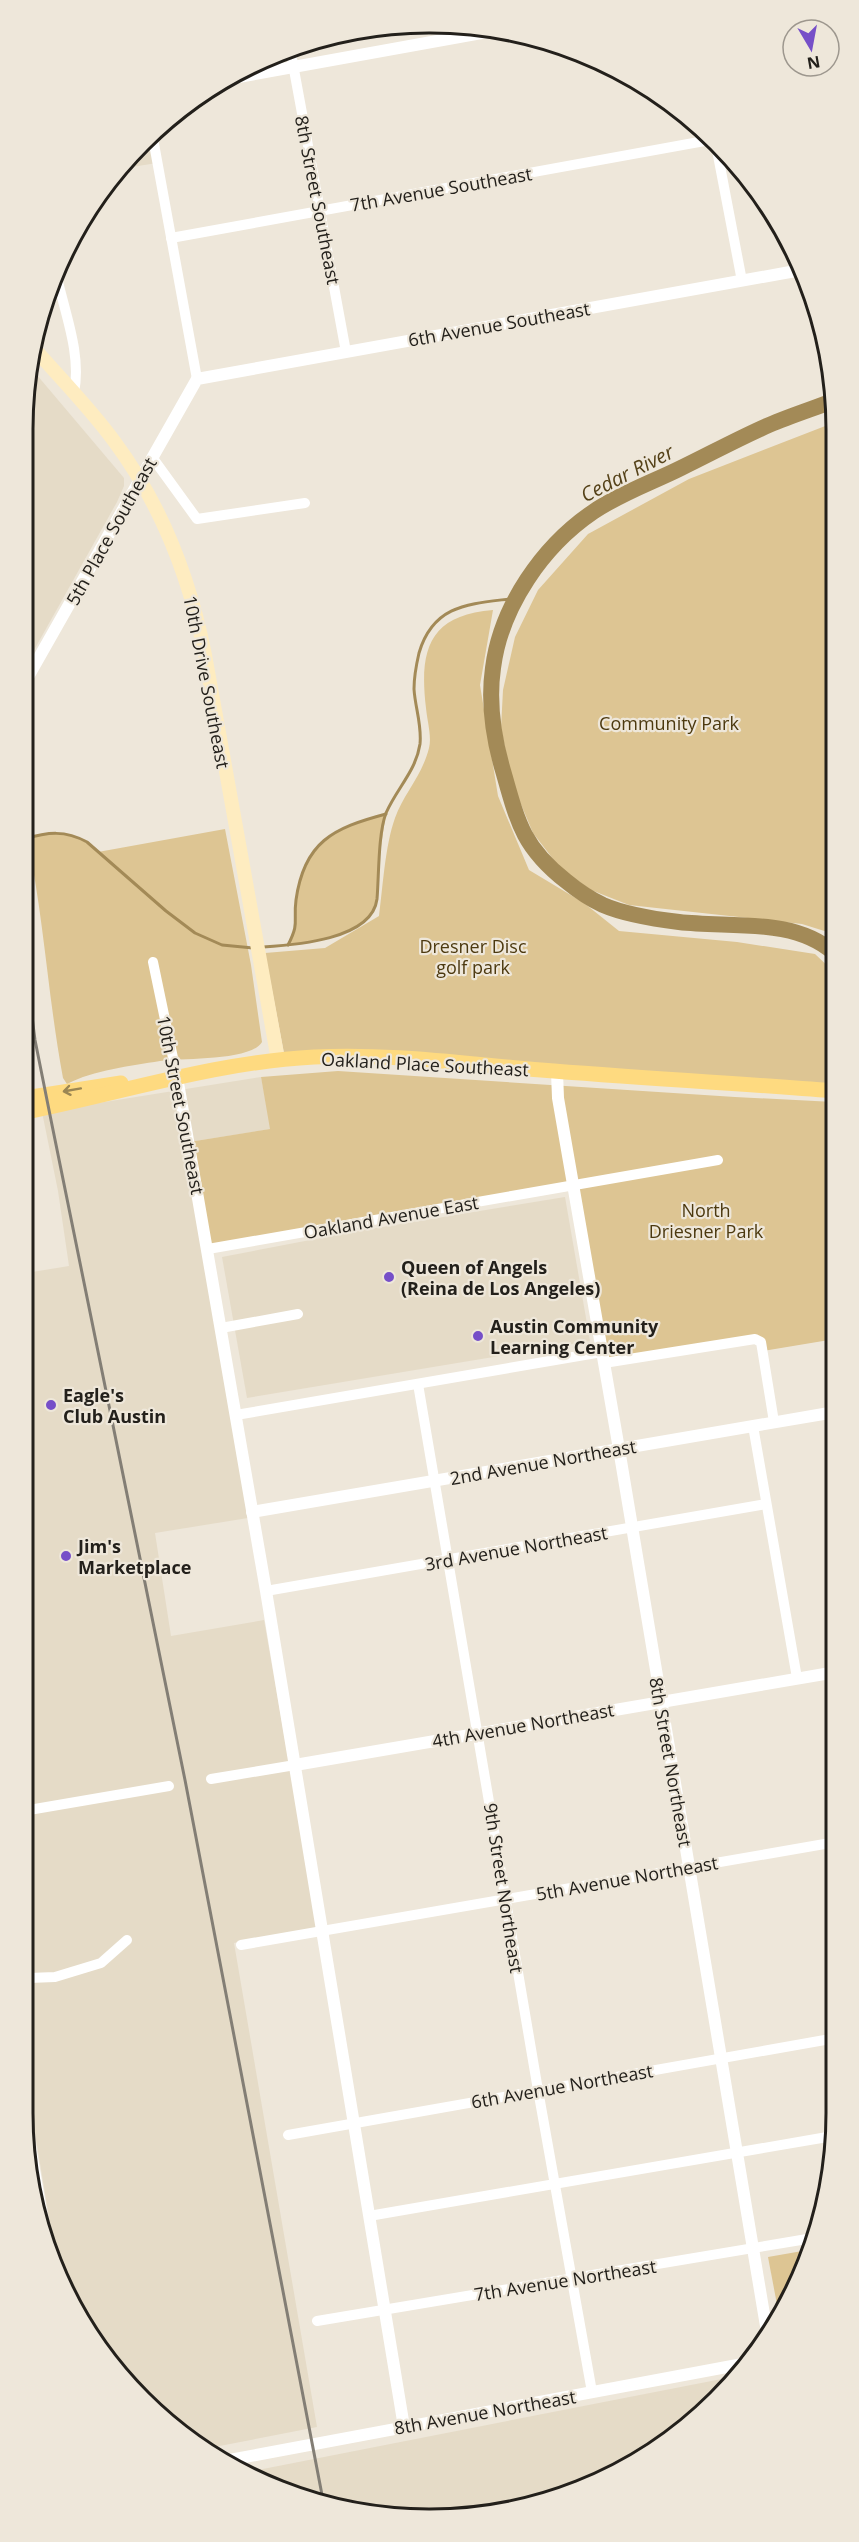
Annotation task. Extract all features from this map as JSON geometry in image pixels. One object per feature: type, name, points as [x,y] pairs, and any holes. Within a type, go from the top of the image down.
[{"type":"main road","name":"10th Drive Southeast","points":[[40,355],[114,441],[140,480],[172,544],[194,604],[278,1060]]},
{"type":"main road","name":"Oakland Place Southeast","points":[[33,1111],[97,1098],[177,1077],[278,1060],[316,1057],[354,1057],[557,1072]]},
{"type":"main road","points":[[557,1072],[826,1090]]},
{"type":"main road","name":"Oakland Place Southeast","points":[[33,1097],[87,1087],[151,1082]]},
{"type":"street","points":[[254,74],[467,35]]},
{"type":"street","name":"8th Street Southeast","points":[[292,58],[346,352]]},
{"type":"street","name":"7th Avenue Southeast","points":[[171,238],[702,141]]},
{"type":"street","points":[[154,144],[197,379]]},
{"type":"street","points":[[718,158],[742,280]]},
{"type":"street","name":"6th Avenue Southeast","points":[[197,379],[793,271]]},
{"type":"street","points":[[59,288],[75,356],[74,393]]},
{"type":"street","name":"5th Place Southeast","points":[[33,668],[197,379]]},
{"type":"street","points":[[152,457],[197,519],[305,503]]},
{"type":"street","name":"10th Street Southeast","points":[[153,962],[177,1077],[208,1249],[404,2427]]},
{"type":"street","points":[[557,1072],[558,1098],[574,1185]]},
{"type":"street","name":"Oakland Avenue East","points":[[208,1249],[718,1160]]},
{"type":"street","name":"8th Street Northeast","points":[[574,1185],[765,2323]]},
{"type":"street","points":[[221,1328],[298,1314]]},
{"type":"street","points":[[236,1415],[418,1384],[748,1339],[761,1342],[774,1422]]},
{"type":"street","name":"9th Street Northeast","points":[[418,1384],[554,2183],[592,2392]]},
{"type":"street","name":"2nd Avenue Northeast","points":[[252,1512],[826,1413]]},
{"type":"street","points":[[753,1426],[797,1678]]},
{"type":"street","name":"3rd Avenue Northeast","points":[[266,1591],[766,1504]]},
{"type":"street","name":"4th Avenue Northeast","points":[[211,1779],[826,1674]]},
{"type":"street","points":[[33,1809],[169,1786]]},
{"type":"street","name":"5th Avenue Northeast","points":[[241,1945],[826,1844]]},
{"type":"street","points":[[33,1978],[55,1977],[101,1963],[127,1941]]},
{"type":"street","name":"6th Avenue Northeast","points":[[288,2135],[826,2040]]},
{"type":"street","points":[[369,2216],[825,2137]]},
{"type":"street","name":"7th Avenue Northeast","points":[[316,2321],[805,2239]]},
{"type":"street","name":"8th Avenue Northeast","points":[[237,2459],[735,2365]]},
{"type":"shaded area","points":[[154,144],[157,163],[132,167]]},
{"type":"shaded area","points":[[37,375],[124,478],[124,486],[33,652],[33,430]]},
{"type":"shaded area","points":[[261,1077],[271,1129],[189,1142],[248,1518],[155,1533],[171,1636],[264,1620],[318,1928],[234,1943],[317,2427],[216,2447],[188,2427],[149,2393],[115,2354],[86,2311],[54,2240],[33,2124],[33,1272],[69,1266],[58,1191],[42,1112]]},
{"type":"shaded area","points":[[565,1197],[590,1341],[247,1398],[222,1257],[352,1232]]},
{"type":"shaded area","points":[[724,2379],[691,2411],[628,2456],[557,2488],[507,2501],[481,2506],[430,2509],[378,2506],[302,2488],[258,2470]]},
{"type":"green space","name":"Community Park","points":[[826,426],[826,932],[802,924],[629,905],[591,890],[560,868],[533,833],[512,783],[501,728],[503,690],[515,637],[538,590],[588,534],[689,479]]},
{"type":"green space","name":"Dresner Disc golf park","points":[[493,610],[480,685],[498,796],[529,870],[584,903],[619,931],[737,942],[815,954],[826,964],[826,1086],[284,1053],[265,953],[325,948],[379,916],[387,853],[395,818],[422,767],[430,744],[424,687],[427,653],[433,639],[442,628],[455,619],[471,613]]},
{"type":"green space","points":[[386,814],[378,870],[377,898],[375,907],[369,916],[361,924],[337,935],[288,945],[295,926],[296,900],[300,880],[314,851],[336,832]]},
{"type":"green space","points":[[225,829],[251,965],[262,1042],[255,1048],[231,1056],[160,1061],[125,1067],[89,1075],[67,1084],[63,1078],[58,1048],[33,868],[33,837],[65,834],[82,840],[98,852]]},
{"type":"green space","name":"North Driesner Park","points":[[338,1071],[826,1102],[826,1340],[763,1351],[761,1342],[604,1363],[574,1185],[208,1249],[189,1142],[270,1129],[261,1077]]},
{"type":"green space","points":[[801,2251],[777,2304],[768,2257]]},
{"type":"waterway","name":"Cedar River","points":[[825,404],[769,425],[625,494],[593,512],[575,526],[541,560],[515,600],[498,645],[491,695],[497,748],[524,834],[552,869],[575,888],[603,905],[631,914],[698,924],[781,929],[800,934],[826,948]]},
{"type":"waterway","points":[[263,947],[330,938],[361,924],[372,913],[377,899],[383,822],[390,804],[415,763],[420,744],[414,685],[419,653],[426,636],[434,624],[457,609],[485,602],[517,598]]},
{"type":"waterway","points":[[288,945],[295,926],[296,900],[300,880],[314,851],[336,832],[386,814]]},
{"type":"waterway","points":[[33,837],[56,833],[71,835],[87,842],[166,911],[195,933],[222,945],[253,948]]},
{"type":"railway","points":[[33,1025],[185,1780],[322,2494]]},
{"type":"place","name":"Queen of Angels (Reina de Los Angeles)","points":[[389,1277]]},
{"type":"place","name":"Austin Community Learning Center","points":[[478,1336]]},
{"type":"place","name":"Eagle's Club Austin","points":[[51,1405]]},
{"type":"place","name":"Jim's Marketplace","points":[[66,1556]]}]
